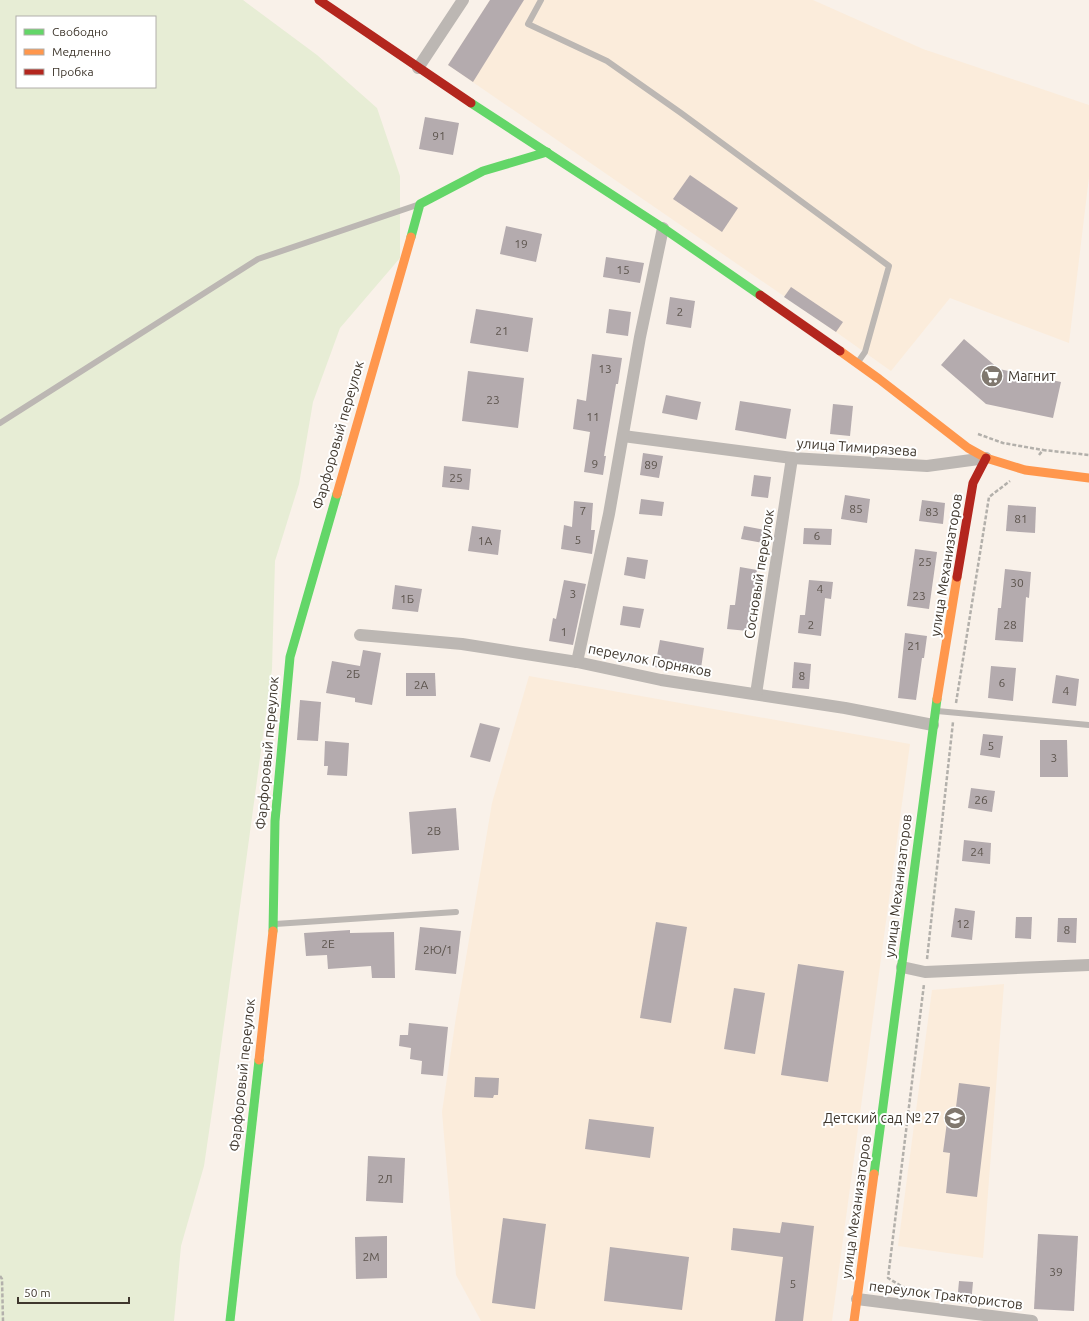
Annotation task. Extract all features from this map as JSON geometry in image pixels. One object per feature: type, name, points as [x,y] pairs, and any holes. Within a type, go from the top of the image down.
[{"type":"street","points":[[319,0],[418,68],[662,228],[857,363],[968,448],[986,458]]},
{"type":"street","points":[[418,68],[463,0]]},
{"type":"street","points":[[420,204],[483,171],[547,152]]},
{"type":"street","name":"Фарфоровый переулок","points":[[230,1321],[274,925],[275,821],[290,657],[420,204]]},
{"type":"street","points":[[577,662],[609,514],[640,337],[662,228]]},
{"type":"street","name":"улица Тимирязева","points":[[623,436],[792,458],[927,466],[986,458],[1026,470],[1089,478]]},
{"type":"street","name":"Сосновый переулок","points":[[756,694],[792,458]]},
{"type":"street","name":"улица Механизаторов","points":[[854,1321],[933,725],[973,483],[986,458]]},
{"type":"street","name":"переулок Горняков","points":[[360,635],[462,644],[577,662],[661,680],[845,708],[933,725]]},
{"type":"street","points":[[902,967],[925,972],[1089,965]]},
{"type":"street","name":"переулок Трактористов","points":[[857,1299],[1032,1321]]},
{"type":"lane","points":[[541,0],[528,24],[607,61],[681,113],[889,266],[865,352],[857,363]]},
{"type":"lane","points":[[0,423],[258,259],[420,204]]},
{"type":"lane","points":[[936,711],[1089,725]]},
{"type":"lane","points":[[274,925],[456,912]]},
{"type":"path","points":[[974,432],[1003,443],[1043,450],[1089,455]]},
{"type":"path","points":[[913,1293],[888,1278],[925,972],[954,713],[989,497],[1026,470],[1043,450]]},
{"type":"path","points":[[0,1276],[2,1279],[3,1321]]},
{"type":"shaded area","points":[[490,0],[813,0],[923,49],[1089,105],[1089,177],[1069,343],[950,298],[891,371],[448,65]]},
{"type":"shaded area","points":[[529,676],[910,744],[832,1321],[481,1321],[456,1275],[442,1112],[456,1017],[492,803]]},
{"type":"shaded area","name":"Детский сад № 27","points":[[1004,984],[983,1258],[898,1246],[932,990]]},
{"type":"green space","points":[[0,0],[243,0],[317,55],[377,108],[400,176],[400,258],[340,328],[313,402],[299,484],[275,561],[272,669],[204,1166],[181,1246],[174,1321],[0,1321]]},
{"type":"building","points":[[490,0],[524,0],[473,82],[448,65]]},
{"type":"building","points":[[425,117],[459,123],[453,155],[419,149]]},
{"type":"building","points":[[690,175],[738,208],[722,232],[673,199]]},
{"type":"building","points":[[506,226],[542,234],[536,262],[500,254]]},
{"type":"building","points":[[606,257],[644,263],[640,283],[603,277]]},
{"type":"building","points":[[791,287],[843,322],[836,332],[784,297]]},
{"type":"building","points":[[670,297],[695,301],[691,328],[666,324]]},
{"type":"building","points":[[476,309],[533,318],[528,352],[470,343]]},
{"type":"building","points":[[609,309],[631,312],[628,336],[606,333]]},
{"type":"building","name":"Магнит","points":[[964,339],[999,369],[1061,382],[1053,418],[986,404],[941,365]]},
{"type":"building","points":[[592,354],[622,358],[618,384],[616,384],[604,456],[606,456],[603,475],[584,472],[590,432],[573,429],[577,399],[586,401]]},
{"type":"building","points":[[468,371],[524,378],[518,428],[462,421]]},
{"type":"building","points":[[666,395],[701,402],[697,420],[662,413]]},
{"type":"building","points":[[740,401],[791,409],[786,439],[735,430]]},
{"type":"building","points":[[833,404],[853,406],[850,436],[830,434]]},
{"type":"building","points":[[643,453],[663,456],[659,478],[640,475]]},
{"type":"building","points":[[444,466],[471,469],[469,490],[442,487]]},
{"type":"building","points":[[754,475],[771,477],[768,498],[751,496]]},
{"type":"building","points":[[845,495],[870,499],[867,523],[841,519]]},
{"type":"building","points":[[641,499],[664,502],[662,516],[639,514]]},
{"type":"building","points":[[922,500],[945,503],[943,524],[919,521]]},
{"type":"building","points":[[574,501],[593,503],[591,530],[595,530],[592,554],[561,549],[564,525],[572,527]]},
{"type":"building","points":[[1008,505],[1036,507],[1035,533],[1006,531]]},
{"type":"building","points":[[472,526],[501,530],[498,555],[468,551]]},
{"type":"building","points":[[744,526],[766,530],[763,543],[741,539]]},
{"type":"building","points":[[804,528],[832,529],[831,545],[803,544]]},
{"type":"building","points":[[915,549],[937,552],[929,609],[907,606]]},
{"type":"building","points":[[627,557],[648,560],[645,579],[624,575]]},
{"type":"building","points":[[740,567],[757,570],[754,591],[752,590],[748,631],[727,629],[730,605],[735,605]]},
{"type":"building","points":[[1005,569],[1031,572],[1029,598],[1026,597],[1023,642],[995,640],[998,608],[1001,608]]},
{"type":"building","points":[[564,580],[586,584],[573,645],[549,641],[553,618],[556,619]]},
{"type":"building","points":[[809,580],[833,582],[831,599],[825,598],[821,636],[798,633],[800,615],[805,615]]},
{"type":"building","points":[[395,585],[422,589],[418,612],[392,609]]},
{"type":"building","points":[[623,606],[644,609],[640,628],[620,625]]},
{"type":"building","points":[[905,633],[927,636],[924,658],[922,658],[916,700],[898,698]]},
{"type":"building","points":[[660,640],[704,648],[700,675],[655,667]]},
{"type":"building","points":[[363,650],[381,653],[372,705],[355,702],[355,698],[326,693],[332,661],[360,666]]},
{"type":"building","points":[[794,662],[811,664],[809,689],[792,688]]},
{"type":"building","points":[[991,666],[1016,668],[1013,701],[988,698]]},
{"type":"building","points":[[406,673],[435,673],[436,696],[406,696]]},
{"type":"building","points":[[1056,675],[1079,679],[1076,706],[1052,703]]},
{"type":"building","points":[[300,700],[321,702],[318,741],[297,740]]},
{"type":"building","points":[[480,723],[500,728],[490,762],[470,757]]},
{"type":"building","points":[[983,734],[1003,736],[1000,758],[980,755]]},
{"type":"building","points":[[1040,740],[1067,740],[1068,777],[1040,777]]},
{"type":"building","points":[[325,741],[349,743],[347,776],[327,775],[328,766],[324,766]]},
{"type":"building","points":[[971,788],[995,791],[992,812],[968,808]]},
{"type":"building","points":[[456,808],[459,850],[412,854],[409,812]]},
{"type":"building","points":[[964,840],[991,843],[990,864],[962,861]]},
{"type":"building","points":[[955,908],[975,911],[972,940],[951,937]]},
{"type":"building","points":[[1016,917],[1032,917],[1031,939],[1015,938]]},
{"type":"building","points":[[1058,918],[1077,918],[1076,943],[1057,942]]},
{"type":"building","points":[[656,922],[687,927],[671,1023],[640,1018]]},
{"type":"building","points":[[420,927],[461,931],[456,974],[415,970]]},
{"type":"building","points":[[350,930],[350,933],[394,932],[395,978],[372,978],[371,966],[328,969],[327,955],[306,956],[304,933]]},
{"type":"building","points":[[798,964],[844,971],[828,1082],[781,1075]]},
{"type":"building","points":[[734,988],[765,993],[755,1054],[724,1049]]},
{"type":"building","points":[[409,1023],[448,1027],[443,1076],[421,1074],[422,1061],[410,1059],[411,1048],[399,1046],[400,1035],[408,1035]]},
{"type":"building","points":[[475,1077],[499,1078],[498,1095],[494,1095],[493,1098],[474,1097]]},
{"type":"building","points":[[959,1083],[990,1087],[977,1197],[946,1193],[950,1153],[943,1152],[947,1122],[954,1123]]},
{"type":"building","points":[[589,1119],[654,1127],[650,1158],[585,1149]]},
{"type":"building","points":[[368,1156],[405,1158],[403,1203],[366,1201]]},
{"type":"building","points":[[503,1218],[546,1224],[535,1309],[492,1303]]},
{"type":"building","points":[[782,1222],[814,1226],[803,1321],[775,1321],[783,1257],[731,1250],[733,1228],[780,1233]]},
{"type":"building","points":[[1038,1234],[1078,1236],[1074,1311],[1034,1309]]},
{"type":"building","points":[[387,1236],[387,1278],[356,1279],[355,1237]]},
{"type":"building","points":[[610,1247],[689,1257],[682,1310],[604,1301]]},
{"type":"building","points":[[959,1281],[973,1282],[971,1304],[957,1303]]},
{"type":"traffic: fast","points":[[471,103],[663,228],[760,295]]},
{"type":"traffic: fast","points":[[411,237],[420,204],[483,171],[547,152]]},
{"type":"traffic: fast","points":[[273,931],[275,821],[290,657],[337,494]]},
{"type":"traffic: fast","points":[[874,1174],[937,699]]},
{"type":"traffic: fast","points":[[230,1321],[259,1060]]},
{"type":"traffic: slow","points":[[337,494],[411,237]]},
{"type":"traffic: slow","points":[[840,351],[879,379],[968,448],[986,458],[1025,470],[1089,478]]},
{"type":"traffic: slow","points":[[937,699],[957,577]]},
{"type":"traffic: slow","points":[[259,1060],[273,931]]},
{"type":"traffic: slow","points":[[854,1321],[874,1174]]},
{"type":"traffic: jam","points":[[319,0],[471,103]]},
{"type":"traffic: jam","points":[[760,295],[840,351]]},
{"type":"traffic: jam","points":[[957,577],[973,483],[986,458]]},
{"type":"place","name":"Магнит","points":[[992,376]]},
{"type":"place","name":"Детский сад № 27","points":[[955,1118]]}]
